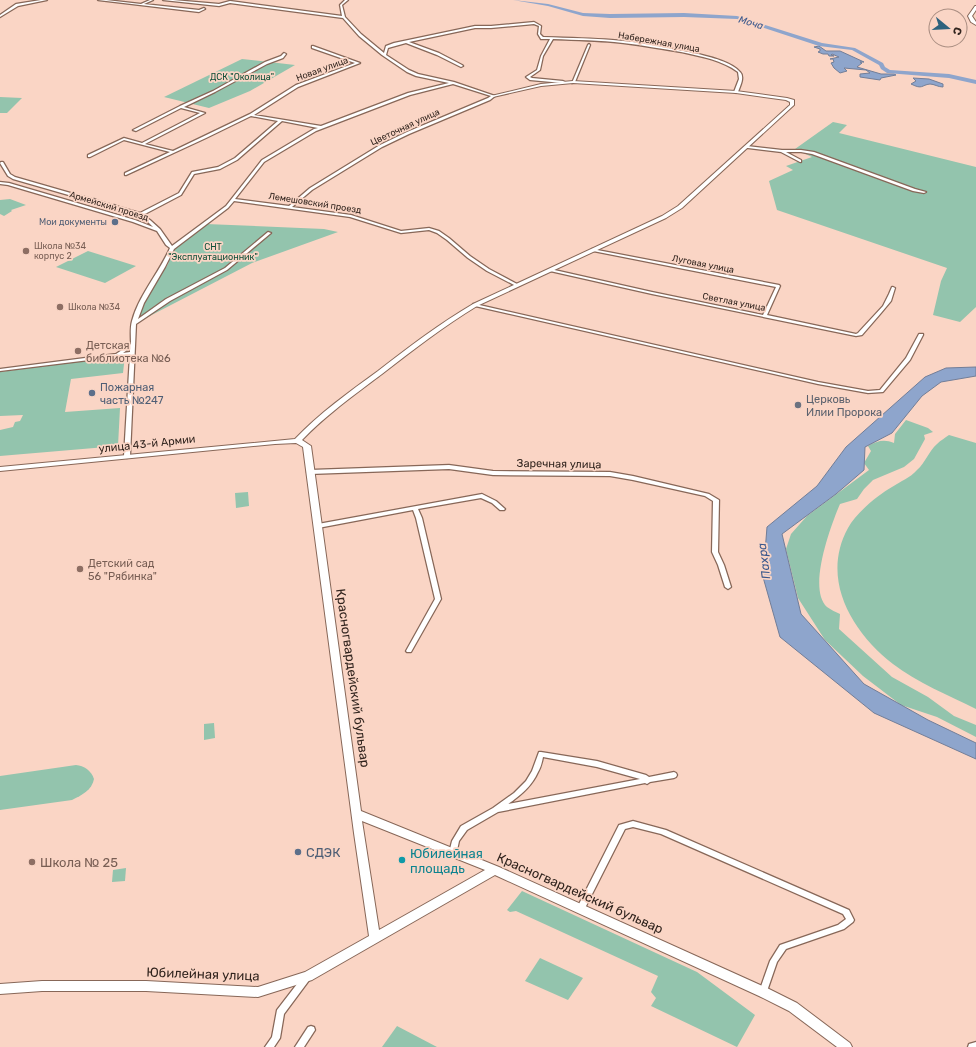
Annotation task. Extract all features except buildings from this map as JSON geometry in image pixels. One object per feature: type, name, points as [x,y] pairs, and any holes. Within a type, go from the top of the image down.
[{"type":"street","points":[[0,16],[16,5],[46,0]]},
{"type":"street","points":[[99,0],[200,11],[204,9]]},
{"type":"street","points":[[142,5],[152,0]]},
{"type":"street","points":[[164,0],[219,5],[230,2],[344,17]]},
{"type":"street","points":[[347,0],[341,5],[344,17],[360,35],[383,54],[417,75],[453,83],[493,96],[541,85],[563,82]]},
{"type":"street","points":[[976,7],[970,16],[972,21],[976,24]]},
{"type":"street","points":[[297,441],[308,429],[330,410],[450,320],[475,305],[664,217],[680,207],[748,147],[792,105],[792,101],[736,92],[563,82],[531,78],[528,77],[538,70],[542,56],[552,38],[542,38],[539,34],[540,26],[531,23],[491,28],[475,27],[389,46],[383,54]]},
{"type":"street","name":"Набережная улица","points":[[552,38],[624,42],[710,58],[738,70],[741,74],[736,92]]},
{"type":"street","points":[[406,42],[438,54],[461,66]]},
{"type":"street","points":[[573,82],[590,45]]},
{"type":"street","name":"Новая улица","points":[[126,174],[172,152],[193,144],[251,114],[297,86],[358,64],[313,47]]},
{"type":"street","points":[[135,130],[211,93],[282,57],[285,54]]},
{"type":"street","points":[[127,456],[134,323],[139,306],[165,264],[172,248],[222,212],[234,200],[249,177],[263,161],[320,127],[410,94],[453,83]]},
{"type":"street","name":"Цветочная улица","points":[[290,207],[311,189],[381,146],[408,132],[489,99],[493,96]]},
{"type":"street","points":[[142,144],[204,112],[181,107]]},
{"type":"street","points":[[251,114],[320,127]]},
{"type":"street","points":[[140,215],[180,194],[193,173],[219,168],[236,159],[281,120]]},
{"type":"street","points":[[89,156],[124,139],[172,152]]},
{"type":"street","points":[[748,147],[813,153],[914,190],[924,192]]},
{"type":"street","points":[[782,151],[800,161]]},
{"type":"street","points":[[2,163],[9,175],[14,178],[140,215],[154,224],[159,230]]},
{"type":"street","name":"Армейский проезд","points":[[0,183],[8,184],[134,221],[159,230],[168,245],[172,248]]},
{"type":"street","name":"Лемешовский проезд","points":[[234,200],[351,216],[401,232],[429,229],[438,232],[488,270],[517,285]]},
{"type":"street","points":[[134,323],[168,300],[226,269],[269,232]]},
{"type":"street","name":"Луговая улица","points":[[593,250],[778,286],[765,316]]},
{"type":"street","name":"Светлая улица","points":[[550,270],[652,294],[856,335],[860,334],[880,312],[892,294],[892,288]]},
{"type":"street","points":[[475,305],[811,382],[868,392],[881,391],[908,359],[920,335]]},
{"type":"street","points":[[116,355],[133,344]]},
{"type":"street","points":[[0,370],[132,352]]},
{"type":"street","name":"улица 43-й Армии","points":[[0,469],[297,441]]},
{"type":"street","name":"Красногвардейский бульвар","points":[[297,441],[307,446],[357,814],[495,870],[763,992],[793,1007],[846,1047]]},
{"type":"street","name":"Заречная улица","points":[[310,472],[449,467],[493,474],[610,474],[707,495],[716,500],[715,552],[728,587]]},
{"type":"street","points":[[318,526],[482,496],[494,502],[502,509]]},
{"type":"street","points":[[410,651],[438,599],[419,518],[414,508]]},
{"type":"street","points":[[453,853],[456,841],[464,828],[495,810],[528,784],[535,772],[541,754],[597,764],[646,778],[647,781]]},
{"type":"street","points":[[495,810],[674,775]]},
{"type":"street","points":[[357,814],[375,939]]},
{"type":"street","points":[[581,908],[622,827],[633,824],[663,832],[846,912],[850,920],[841,928],[783,948],[774,961],[763,992]]},
{"type":"street","name":"Юбилейная улица","points":[[0,989],[42,986],[146,986],[258,992],[308,976],[495,870]]},
{"type":"street","points":[[269,1047],[276,1038],[280,1013],[308,976]]},
{"type":"street","points":[[299,1047],[311,1030]]},
{"type":"street","points":[[972,1047],[976,1046]]},
{"type":"green space","name":"ДСК \"Околица\"","points":[[242,59],[295,65],[250,91],[209,108],[164,97]]},
{"type":"green space","points":[[0,97],[22,98],[7,113],[0,113]]},
{"type":"green space","points":[[833,122],[847,125],[839,133],[976,167],[976,307],[960,322],[933,315],[941,281],[947,268],[777,210],[769,181],[793,170],[786,166],[812,157],[795,149]]},
{"type":"green space","points":[[10,199],[26,205],[11,210],[12,211],[4,216],[0,214],[0,200]]},
{"type":"green space","name":"СНТ \"Эксплуатационник\"","points":[[206,224],[324,229],[338,232],[252,263],[142,320],[136,319],[139,307],[168,264],[173,248]]},
{"type":"green space","points":[[88,251],[136,266],[105,283],[56,267]]},
{"type":"green space","points":[[125,355],[123,373],[71,379],[65,412],[120,408],[118,446],[0,456],[0,430],[13,427],[15,422],[20,421],[23,415],[0,416],[0,372]]},
{"type":"green space","points":[[906,420],[928,428],[933,432],[924,435],[925,439],[914,459],[904,467],[873,480],[857,499],[840,504],[831,526],[823,557],[819,586],[821,598],[827,607],[840,614],[839,629],[892,677],[928,697],[954,716],[976,725],[976,737],[937,717],[901,705],[863,676],[825,640],[798,598],[786,549],[791,534],[807,516],[869,470],[864,463],[871,451],[868,446],[881,441],[894,443],[895,434]]},
{"type":"green space","points":[[949,435],[976,443],[976,709],[912,677],[902,671],[878,651],[853,620],[839,585],[837,566],[840,547],[848,528],[856,516],[886,490],[914,473],[934,447]]},
{"type":"green space","points":[[248,492],[249,506],[236,508],[235,493]]},
{"type":"green space","points":[[214,723],[215,738],[204,740],[204,724]]},
{"type":"green space","points":[[76,765],[87,769],[94,779],[93,783],[86,792],[72,800],[0,810],[0,776]]},
{"type":"green space","points":[[126,868],[125,881],[112,882],[113,870]]},
{"type":"green space","points":[[522,891],[697,972],[755,1015],[737,1047],[651,1006],[656,998],[651,992],[658,976],[516,911],[510,912],[507,910]]},
{"type":"green space","points":[[540,958],[583,978],[568,1000],[525,981]]},
{"type":"green space","points":[[397,1026],[437,1047],[382,1047]]},
{"type":"water","points":[[819,46],[826,51],[840,51],[864,62],[860,62],[862,63],[857,67],[881,74],[896,75],[881,78],[880,80],[860,77],[860,74],[870,73],[866,70],[844,68],[847,71],[840,73],[831,63],[834,62],[833,59],[830,59],[839,57],[832,54],[831,55],[834,56],[829,56],[828,54],[818,52],[820,49],[814,47]]},
{"type":"water","points":[[913,78],[929,79],[943,84],[943,87],[930,84],[918,87],[911,84],[916,81]]},
{"type":"water","points":[[976,367],[976,376],[941,382],[922,396],[892,433],[865,447],[864,470],[836,494],[782,534],[801,614],[864,684],[928,720],[976,743],[976,759],[874,713],[780,637],[763,577],[767,527],[817,486],[846,447],[925,377],[946,368]]},
{"type":"waterway","name":"Моча","points":[[515,0],[548,5],[583,14],[610,16],[684,15],[737,18],[821,45],[853,49],[881,64],[883,68],[889,72],[949,76],[976,82]]},
{"type":"place","name":"Мои документы","points":[[115,222]]},
{"type":"place","name":"Школа №34 корпус 2","points":[[26,251]]},
{"type":"place","name":"Школа №34","points":[[60,307]]},
{"type":"place","name":"Детская библиотека №6","points":[[78,351]]},
{"type":"place","name":"Пожарная часть №247","points":[[92,393]]},
{"type":"place","name":"Церковь Илии Пророка","points":[[798,405]]},
{"type":"place","name":"Детский сад 56 \"Рябинка\"","points":[[80,569]]},
{"type":"place","name":"СДЭК","points":[[298,852]]},
{"type":"place","name":"Юбилейная площадь","points":[[402,860]]},
{"type":"place","name":"Школа № 25","points":[[32,862]]},
{"type":"water label","name":"Пахра","points":[[764,561]]}]
